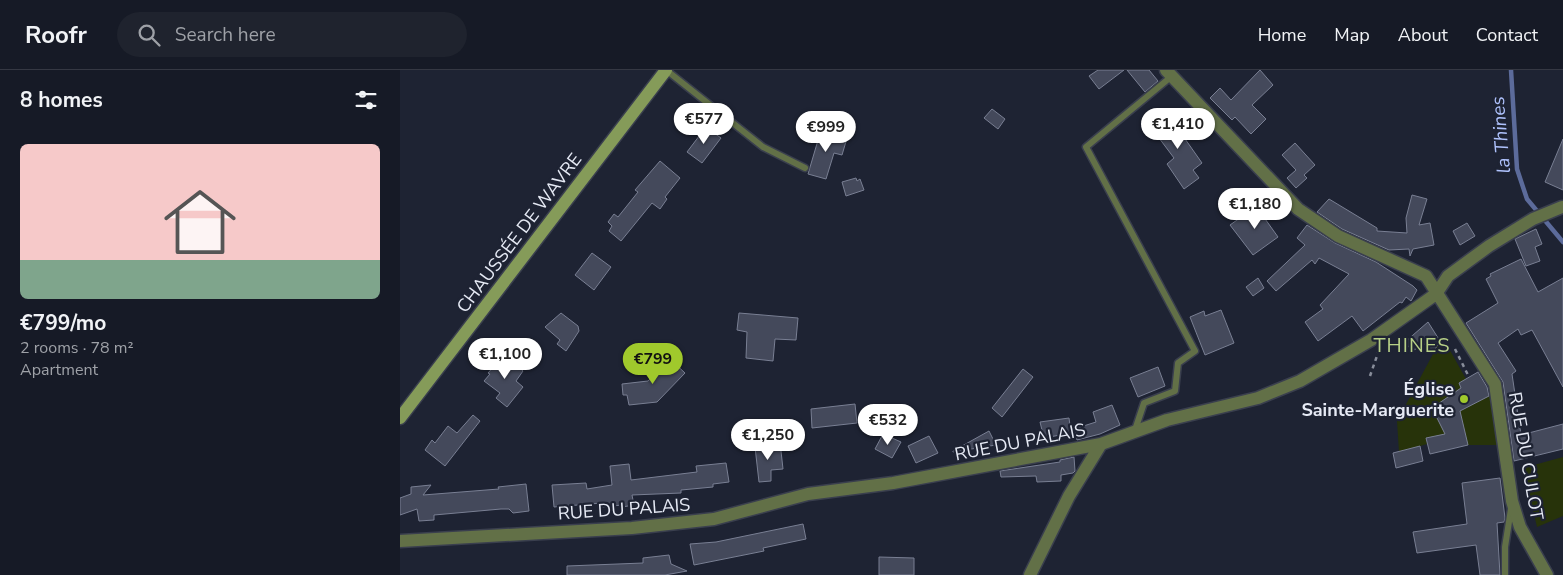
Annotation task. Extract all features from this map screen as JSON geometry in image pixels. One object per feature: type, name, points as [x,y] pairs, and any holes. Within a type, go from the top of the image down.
[{"type":"main road","name":"CHAUSSÉE DE WAVRE","points":[[400,418],[666,70]]},
{"type":"street","points":[[1169,73],[1298,209],[1338,236],[1426,276],[1448,276]]},
{"type":"street","points":[[1436,294],[1448,276],[1488,246],[1533,220],[1562,207]]},
{"type":"street","name":"RUE DU CULOT","points":[[1426,276],[1495,384],[1512,501],[1520,527],[1547,575]]},
{"type":"street","name":"RUE DU PALAIS","points":[[400,541],[632,528],[714,519],[808,494],[893,483],[1102,444],[1135,430],[1167,420],[1258,398],[1300,381],[1371,340],[1436,294]]},
{"type":"street","points":[[1030,575],[1069,496],[1102,444]]},
{"type":"lane","points":[[666,70],[763,147],[805,168]]},
{"type":"lane","points":[[1135,430],[1144,403],[1175,390],[1178,363],[1195,351],[1086,147],[1169,73]]},
{"type":"lane","points":[[1505,575],[1505,547],[1512,501]]},
{"type":"path","points":[[1453,346],[1469,377]]},
{"type":"green space","points":[[1440,341],[1447,345],[1466,379],[1459,383],[1461,388],[1439,404],[1460,411],[1490,395],[1499,445],[1468,445],[1426,438],[1427,444],[1399,452],[1397,421]]},
{"type":"green space","points":[[1563,457],[1563,516],[1537,527],[1523,468]]},
{"type":"building","points":[[1098,70],[1124,70],[1099,89],[1089,76]]},
{"type":"building","points":[[1127,70],[1149,70],[1158,81],[1145,92]]},
{"type":"building","points":[[1260,70],[1273,85],[1252,105],[1266,119],[1251,134],[1235,117],[1232,120],[1210,98],[1220,88],[1231,100]]},
{"type":"building","points":[[992,109],[1005,119],[998,129],[984,118]]},
{"type":"building","points":[[1166,114],[1175,126],[1181,121],[1189,132],[1183,136],[1202,163],[1193,170],[1199,178],[1184,189],[1167,164],[1174,158],[1150,126]]},
{"type":"building","points":[[706,127],[721,138],[702,163],[687,152]]},
{"type":"building","points":[[821,130],[847,138],[842,155],[834,153],[826,179],[808,174]]},
{"type":"building","points":[[1563,139],[1563,190],[1545,182]]},
{"type":"building","points":[[1295,143],[1315,165],[1304,175],[1307,178],[1296,188],[1287,178],[1296,170],[1282,155]]},
{"type":"building","points":[[660,161],[680,178],[665,197],[667,199],[660,209],[652,203],[621,241],[609,231],[612,226],[608,222],[614,214],[618,217],[638,192],[635,190]]},
{"type":"building","points":[[856,178],[857,181],[860,179],[864,190],[846,196],[842,182]]},
{"type":"building","points":[[1412,195],[1427,199],[1419,225],[1430,223],[1434,245],[1413,249],[1410,256],[1409,249],[1389,250],[1342,229],[1317,212],[1329,199],[1377,228],[1377,231],[1407,233],[1406,218]]},
{"type":"building","points":[[1261,203],[1268,213],[1263,216],[1278,237],[1253,255],[1230,225]]},
{"type":"building","points":[[1467,223],[1475,236],[1460,245],[1453,231]]},
{"type":"building","points":[[1307,225],[1335,243],[1376,262],[1413,286],[1417,290],[1411,301],[1406,297],[1402,303],[1400,302],[1363,331],[1352,316],[1318,341],[1305,322],[1323,309],[1320,305],[1349,274],[1319,258],[1315,264],[1312,260],[1276,291],[1267,281],[1305,245],[1297,238]]},
{"type":"building","points":[[1536,229],[1542,244],[1535,247],[1540,261],[1526,266],[1515,239]]},
{"type":"building","points":[[592,253],[611,267],[594,290],[575,275]]},
{"type":"building","points":[[1521,259],[1538,292],[1563,278],[1563,387],[1532,330],[1521,335],[1518,329],[1498,343],[1516,371],[1512,374],[1521,435],[1563,424],[1563,449],[1514,461],[1503,382],[1466,323],[1498,303],[1486,279],[1491,276],[1490,274]]},
{"type":"building","points":[[1258,278],[1264,288],[1253,296],[1246,287]]},
{"type":"building","points":[[1221,310],[1234,343],[1205,355],[1190,317],[1204,311],[1205,316]]},
{"type":"building","points":[[561,313],[578,326],[579,331],[566,351],[557,344],[560,340],[545,327]]},
{"type":"building","points":[[739,313],[798,318],[796,340],[775,339],[773,361],[746,358],[747,332],[737,330]]},
{"type":"building","points":[[1428,322],[1440,341],[1434,351],[1425,344],[1412,351],[1405,342]]},
{"type":"building","points":[[505,354],[523,371],[516,381],[523,387],[507,407],[496,398],[500,393],[484,381],[490,374],[488,373]]},
{"type":"building","points":[[670,359],[685,373],[657,402],[629,405],[627,395],[623,395],[622,384],[648,381]]},
{"type":"building","points":[[1158,367],[1165,386],[1138,397],[1130,378]]},
{"type":"building","points":[[1023,369],[1033,377],[1002,417],[992,408]]},
{"type":"building","points":[[1478,372],[1487,387],[1489,396],[1460,411],[1468,445],[1430,454],[1426,438],[1445,434],[1432,408],[1461,388],[1459,383]]},
{"type":"building","points":[[855,404],[857,423],[812,428],[811,409]]},
{"type":"building","points":[[1112,405],[1120,425],[1100,434],[1077,440],[1074,429],[1096,422],[1093,412]]},
{"type":"building","points":[[473,415],[480,421],[445,466],[425,450],[432,440],[435,443],[448,426],[457,433]]},
{"type":"building","points":[[1069,418],[1071,433],[1044,438],[1040,422]]},
{"type":"building","points":[[989,431],[996,445],[953,452],[953,451]]},
{"type":"building","points":[[883,434],[901,442],[892,458],[875,449]]},
{"type":"building","points":[[929,436],[938,453],[916,463],[908,446]]},
{"type":"building","points":[[780,442],[783,469],[771,470],[771,481],[759,482],[755,447]]},
{"type":"building","points":[[1420,446],[1423,461],[1396,468],[1393,453]]},
{"type":"building","points":[[1074,457],[1075,471],[1061,475],[1061,481],[1037,482],[1036,476],[1001,477],[1000,471],[1060,462],[1060,460]]},
{"type":"building","points":[[726,463],[729,482],[713,484],[713,487],[681,490],[681,493],[632,495],[634,505],[622,507],[622,505],[602,507],[602,503],[554,507],[552,485],[586,483],[587,489],[612,485],[610,466],[629,464],[631,480],[697,472],[696,466]]},
{"type":"building","points":[[1500,478],[1505,518],[1504,522],[1497,523],[1500,575],[1480,575],[1476,545],[1417,553],[1413,532],[1467,524],[1462,483]]},
{"type":"building","points":[[526,484],[529,511],[513,513],[509,509],[501,509],[434,515],[434,520],[419,521],[417,509],[400,515],[400,498],[411,494],[411,487],[431,485],[423,495],[499,489],[498,487]]},
{"type":"building","points":[[803,524],[806,539],[763,548],[764,551],[694,565],[690,544],[716,542]]},
{"type":"building","points":[[669,555],[671,564],[687,571],[665,575],[567,575],[567,566],[643,563],[643,558]]},
{"type":"building","points":[[879,557],[914,558],[914,575],[879,575]]},
{"type":"waterway","name":"la Thines","points":[[1511,70],[1517,169],[1527,199],[1563,242]]},
{"type":"place","name":"Église Sainte-Marguerite","points":[[1464,399]]},
{"type":"district","name":"THINES","points":[[1412,345]]}]
